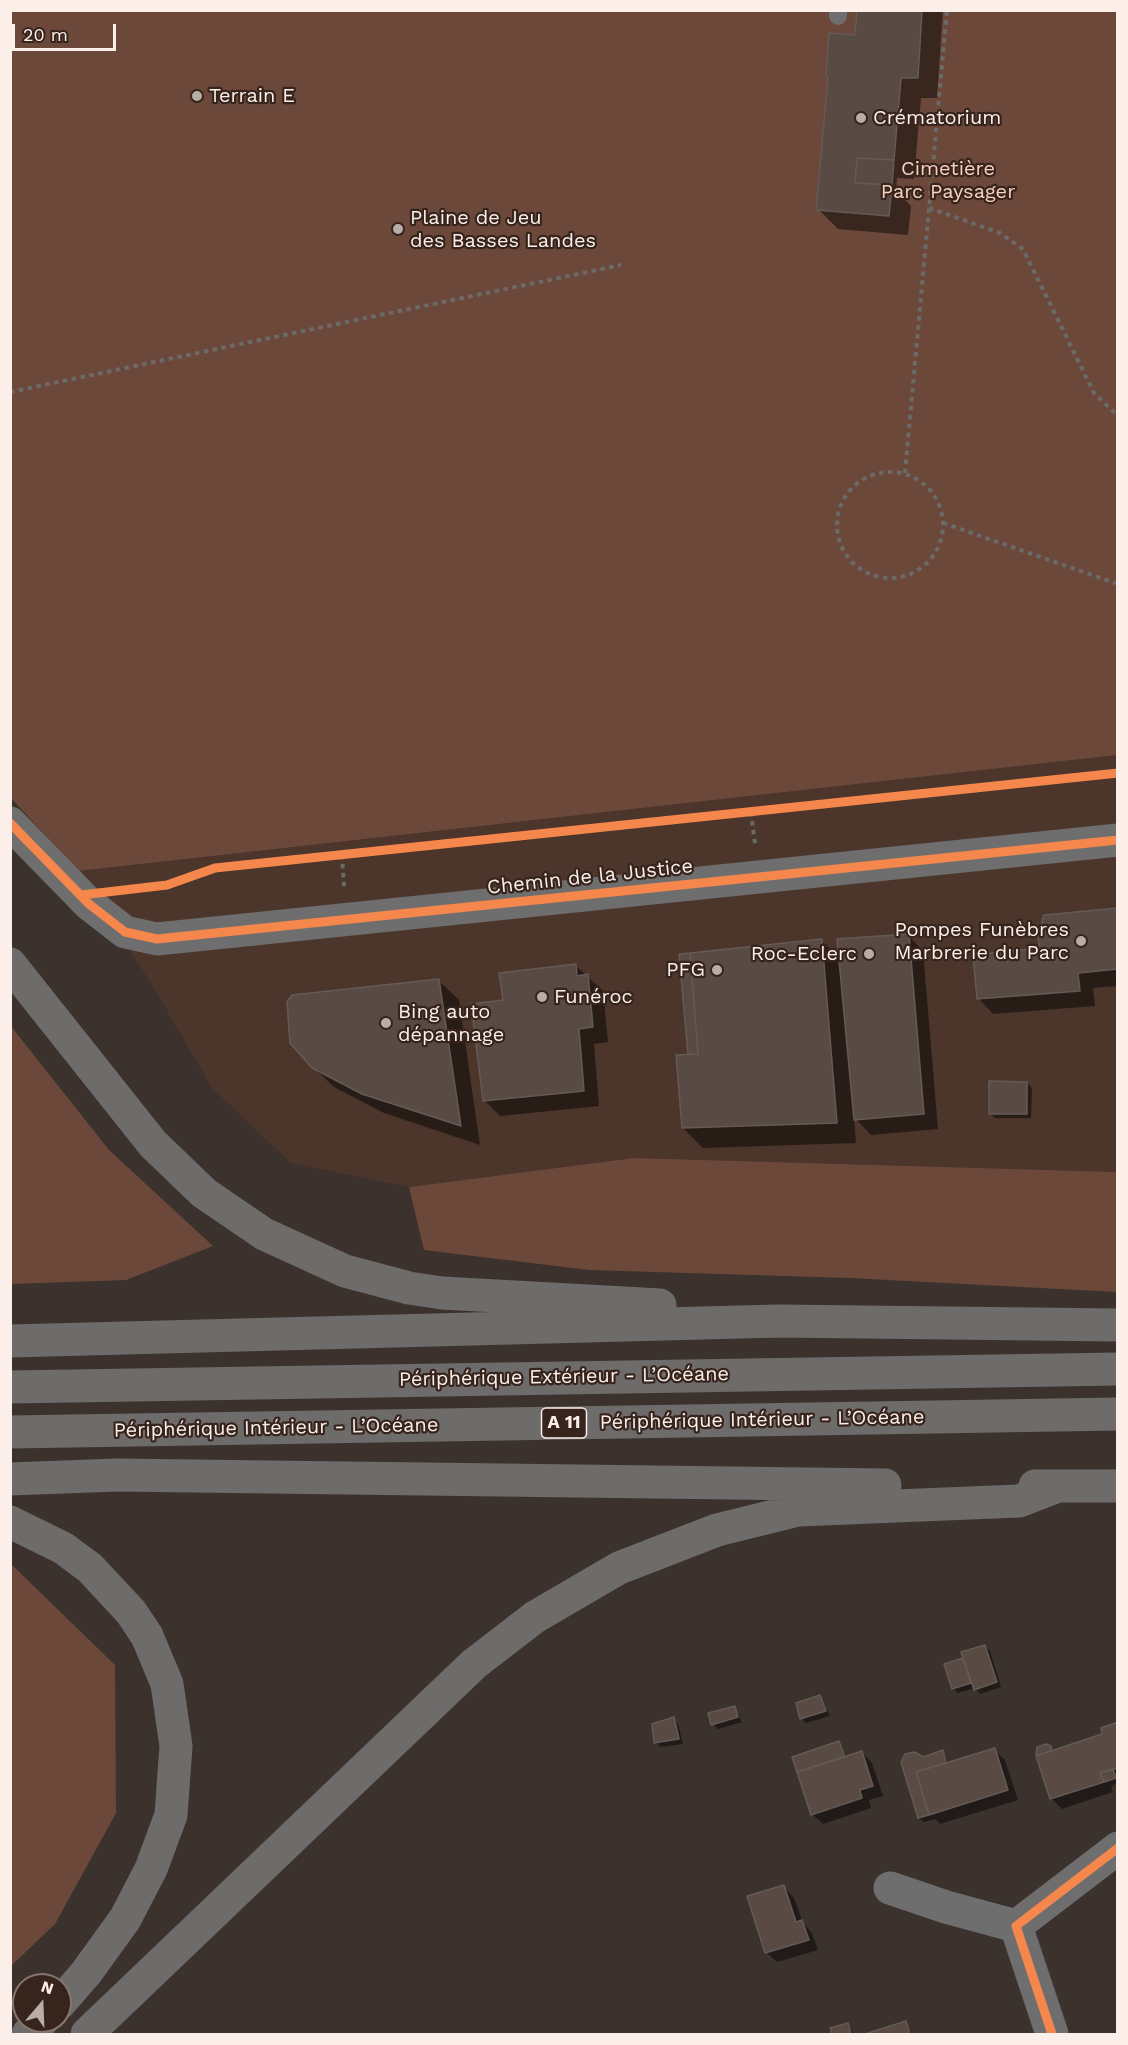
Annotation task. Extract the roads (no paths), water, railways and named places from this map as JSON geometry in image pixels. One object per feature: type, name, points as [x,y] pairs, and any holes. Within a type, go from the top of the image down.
[{"type":"highway","points":[[10,964],[122,1107],[181,1174],[204,1193],[264,1234],[314,1258],[378,1280],[442,1293],[741,1307],[779,1321]]},
{"type":"highway","points":[[10,1341],[779,1321],[1118,1325]]},
{"type":"highway","name":"Périphérique Extérieur - L’Océane","points":[[10,1387],[1118,1370]]},
{"type":"highway","name":"Périphérique Intérieur - L’Océane","points":[[10,1432],[1118,1414]]},
{"type":"highway","points":[[10,1479],[117,1475],[1118,1486]]},
{"type":"highway","points":[[87,2034],[474,1664],[535,1617],[602,1577],[629,1564],[717,1530],[798,1510],[1019,1501],[1058,1486]]},
{"type":"highway","points":[[10,1522],[63,1548],[90,1568],[131,1612],[147,1636],[167,1684],[176,1746],[171,1815],[152,1869],[118,1928],[72,1987]]},
{"type":"street","name":"Chemin de la Justice","points":[[10,823],[89,904],[125,932],[157,939],[1118,840]]},
{"type":"street","points":[[1016,1926],[1118,1848]]},
{"type":"street","points":[[890,1888],[946,1907],[1016,1926]]},
{"type":"street","points":[[1016,1926],[1052,2034]]},
{"type":"place","name":"Terrain E","points":[[197,96]]},
{"type":"place","name":"Crématorium","points":[[861,118]]},
{"type":"place","name":"Plaine de Jeu des Basses Landes","points":[[398,229]]},
{"type":"place","name":"Pompes Funèbres Marbrerie du Parc","points":[[1081,941]]},
{"type":"place","name":"Roc-Eclerc","points":[[869,954]]},
{"type":"place","name":"PFG","points":[[717,970]]},
{"type":"place","name":"Funéroc","points":[[542,997]]},
{"type":"place","name":"Bing auto dépannage","points":[[386,1023]]},
{"type":"park label","name":"Cimetière Parc Paysager","points":[[948,180]]}]
